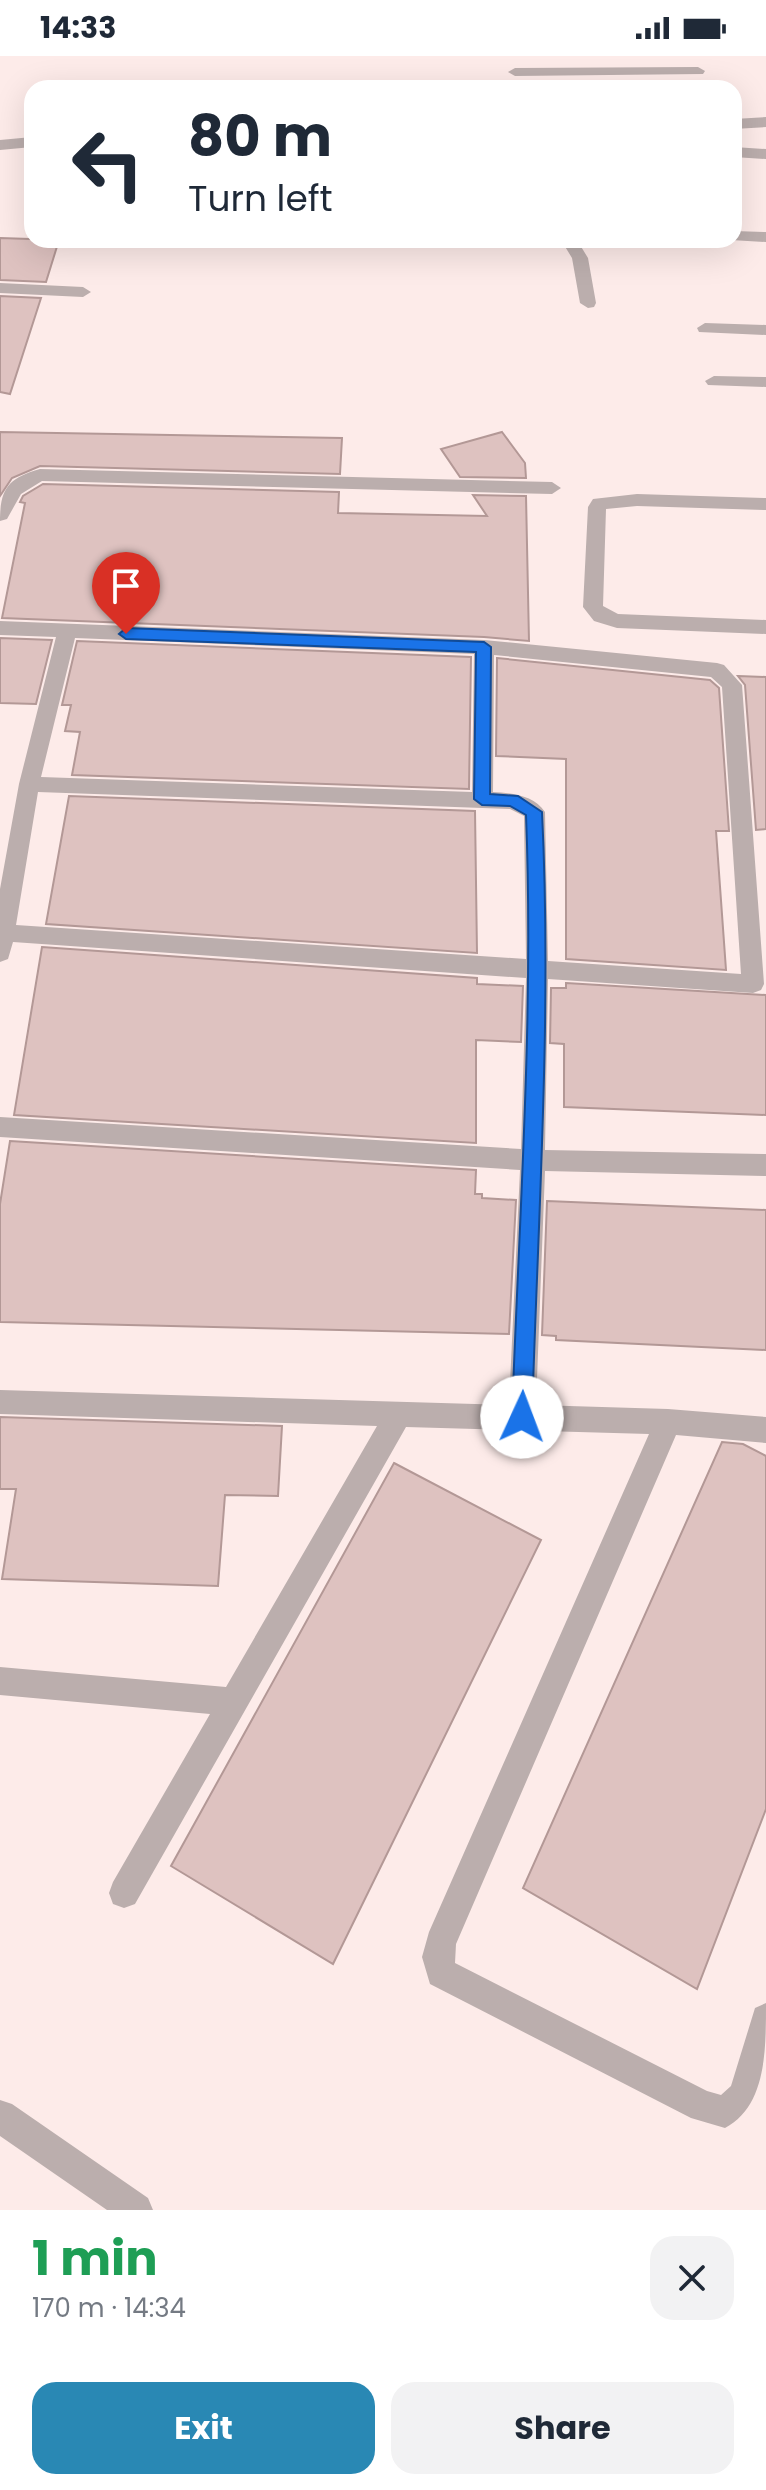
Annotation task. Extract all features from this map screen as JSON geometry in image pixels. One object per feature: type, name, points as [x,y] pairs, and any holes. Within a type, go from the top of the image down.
[{"type":"street","points":[[502,56],[515,80],[698,71]]},
{"type":"street","points":[[742,124],[766,122]]},
{"type":"street","points":[[0,145],[24,143]]},
{"type":"street","points":[[742,152],[766,154]]},
{"type":"street","points":[[742,236],[766,237]]},
{"type":"street","points":[[574,248],[580,258],[588,303]]},
{"type":"street","points":[[0,288],[83,292]]},
{"type":"street","points":[[705,328],[766,330]]},
{"type":"street","points":[[714,381],[766,382]]},
{"type":"street","points":[[0,515],[6,497],[21,483],[40,475],[552,488]]},
{"type":"street","points":[[766,504],[637,500],[600,503],[597,507],[593,607],[601,616],[617,621],[766,627]]},
{"type":"street","points":[[0,628],[484,647],[717,670],[732,685],[759,984],[2,943],[29,784],[67,631]]},
{"type":"street","points":[[482,799],[484,647]]},
{"type":"street","points":[[29,784],[482,799],[513,801],[534,812],[536,971],[522,1417]]},
{"type":"street","points":[[0,1127],[532,1160],[766,1165]]},
{"type":"street","points":[[0,1402],[668,1422],[766,1430]]},
{"type":"street","points":[[124,1893],[399,1413]]},
{"type":"street","points":[[668,1422],[440,1943],[438,1957],[441,1973],[703,2106],[725,2112],[745,2096],[766,2019]]},
{"type":"street","points":[[0,1681],[234,1702]]},
{"type":"street","points":[[0,2116],[136,2210]]},
{"type":"building","points":[[0,238],[24,239],[24,248],[57,248],[46,282],[0,280]]},
{"type":"building","points":[[0,296],[41,298],[10,394],[0,392]]},
{"type":"building","points":[[0,432],[342,438],[340,474],[40,466],[12,478],[0,496]]},
{"type":"building","points":[[502,432],[525,463],[526,478],[460,477],[441,449]]},
{"type":"building","points":[[43,484],[339,492],[338,513],[487,516],[473,495],[526,496],[529,641],[2,618],[25,503],[20,502],[23,496]]},
{"type":"building","points":[[0,638],[52,640],[36,704],[0,703]]},
{"type":"building","points":[[77,641],[471,657],[469,789],[72,775],[80,732],[65,731],[71,705],[62,705]]},
{"type":"building","points":[[497,658],[710,680],[719,688],[729,831],[716,831],[726,970],[566,959],[566,759],[496,756]]},
{"type":"building","points":[[738,676],[766,677],[766,829],[756,830],[745,685]]},
{"type":"building","points":[[69,796],[475,811],[477,953],[46,924]]},
{"type":"building","points":[[42,947],[477,978],[477,984],[523,986],[521,1042],[476,1040],[476,1143],[14,1115]]},
{"type":"building","points":[[566,983],[766,995],[766,1115],[564,1107],[564,1044],[550,1043],[551,988],[566,988]]},
{"type":"building","points":[[10,1141],[476,1170],[475,1194],[482,1194],[482,1198],[516,1200],[509,1334],[0,1322],[0,1204]]},
{"type":"building","points":[[547,1201],[766,1210],[766,1350],[556,1340],[556,1336],[542,1335]]},
{"type":"building","points":[[0,1417],[282,1426],[278,1496],[225,1495],[218,1586],[2,1579],[16,1489],[0,1489]]},
{"type":"building","points":[[722,1442],[743,1444],[766,1456],[766,1809],[697,1989],[523,1888]]},
{"type":"building","points":[[394,1463],[541,1540],[333,1964],[171,1866]]},
{"type":"route","points":[[126,634],[484,647],[482,799],[513,801],[534,812],[537,881],[535,1034],[522,1417]]}]
